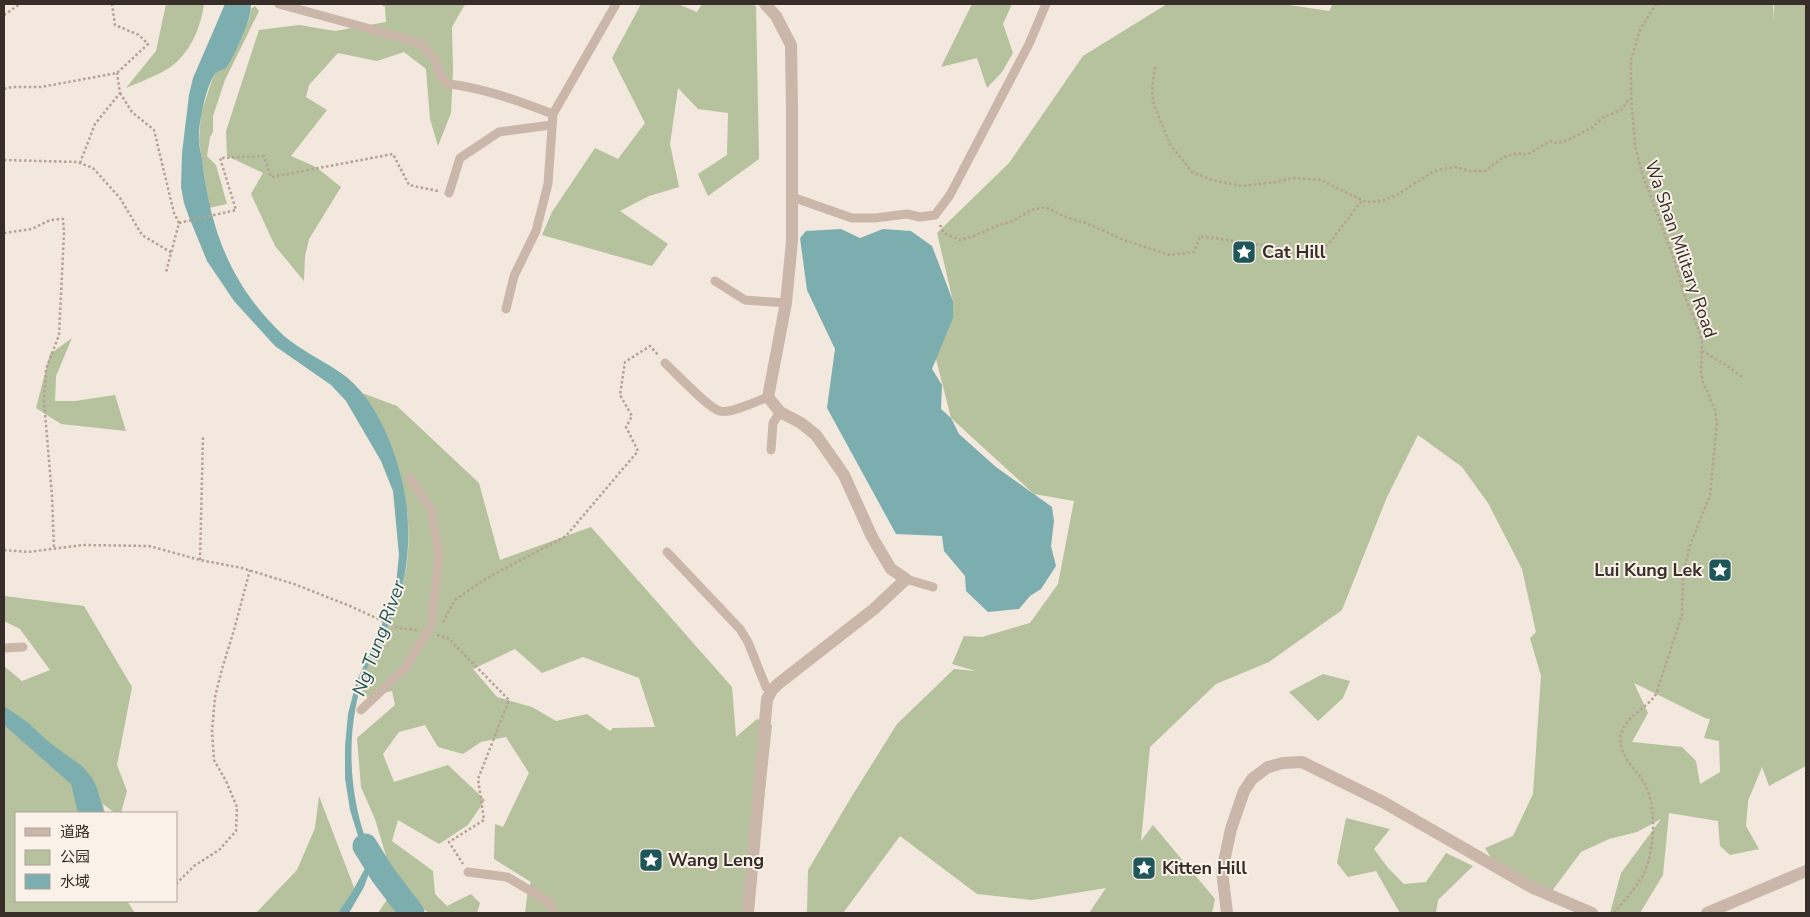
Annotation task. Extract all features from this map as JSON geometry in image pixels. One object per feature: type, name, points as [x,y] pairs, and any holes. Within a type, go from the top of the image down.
[{"type":"street","points":[[748,913],[767,699],[772,690],[874,609],[906,579],[891,569],[872,537],[844,475],[816,435],[780,412],[768,397],[786,303],[792,241],[792,197],[791,45],[776,16],[766,4]]},
{"type":"street","points":[[1227,913],[1222,871],[1230,829],[1244,791],[1252,779],[1268,767],[1284,763],[1302,762],[1383,802],[1533,888],[1592,913]]},
{"type":"street","points":[[1707,913],[1806,871]]},
{"type":"lane","points":[[279,4],[407,39],[422,45],[435,59],[440,74],[448,84],[506,96],[553,114]]},
{"type":"lane","points":[[506,309],[514,276],[536,231],[548,184],[553,114],[616,4]]},
{"type":"lane","points":[[792,197],[852,218],[875,218],[906,214],[920,217],[935,215],[950,195],[1028,44],[1046,4]]},
{"type":"lane","points":[[449,193],[460,158],[491,137],[499,132],[551,125]]},
{"type":"lane","points":[[715,282],[745,300],[786,303]]},
{"type":"lane","points":[[665,363],[709,405],[719,412],[768,397]]},
{"type":"lane","points":[[771,450],[773,423],[780,412]]},
{"type":"lane","points":[[361,710],[404,668],[433,633],[431,626],[439,554],[431,510],[410,478]]},
{"type":"lane","points":[[667,552],[740,629],[748,642],[766,687],[772,690]]},
{"type":"lane","points":[[906,579],[933,587]]},
{"type":"lane","points":[[4,648],[23,647]]},
{"type":"lane","points":[[468,872],[507,877],[548,901],[554,913]]},
{"type":"path","points":[[4,15],[20,4]]},
{"type":"path","points":[[4,89],[12,87],[41,87],[117,72],[148,44],[139,35],[115,25],[112,4]]},
{"type":"path","name":"Wa Shan Military Road","points":[[1614,913],[1636,886],[1647,866],[1650,854],[1652,814],[1652,802],[1649,793],[1624,753],[1621,746],[1621,734],[1628,721],[1652,700],[1656,694],[1682,615],[1683,575],[1689,548],[1710,495],[1717,423],[1715,410],[1703,382],[1700,333],[1685,297],[1675,262],[1639,164],[1635,146],[1630,69],[1635,43],[1640,30],[1656,4]]},
{"type":"path","points":[[1155,67],[1152,91],[1154,105],[1170,144],[1192,172],[1212,180],[1242,186],[1292,178],[1321,180],[1366,202],[1381,201],[1397,195],[1431,173],[1442,169],[1456,168],[1484,171],[1504,157],[1518,153],[1527,156],[1550,141],[1556,143],[1568,140],[1592,127],[1602,118],[1621,110],[1631,97]]},
{"type":"path","points":[[117,72],[120,92],[132,112],[154,130],[174,213],[179,223],[166,272]]},
{"type":"path","points":[[80,163],[95,124],[120,92]]},
{"type":"path","points":[[179,223],[236,210],[220,158],[264,156],[271,178],[393,154],[409,185],[449,193]]},
{"type":"path","points":[[4,160],[80,163],[93,168],[120,198],[142,235],[172,253]]},
{"type":"path","points":[[935,215],[944,233],[959,240],[1013,221],[1031,210],[1045,207],[1124,240],[1170,255],[1194,252],[1200,236],[1275,247],[1302,256],[1316,255],[1331,241],[1362,200]]},
{"type":"path","points":[[4,233],[32,229],[50,220],[63,219],[59,334],[46,369],[44,401],[52,496],[54,549]]},
{"type":"path","points":[[433,633],[455,600],[485,580],[566,536],[638,451],[626,427],[632,416],[620,395],[625,362],[650,346],[665,363]]},
{"type":"path","points":[[1702,351],[1726,364],[1742,377]]},
{"type":"path","points":[[200,560],[203,436]]},
{"type":"path","points":[[4,550],[28,552],[83,545],[149,546],[200,560],[250,570],[294,584],[350,606],[398,628],[433,633],[448,638],[509,700],[478,780],[484,820],[449,842],[468,872]]},
{"type":"path","points":[[178,882],[194,866],[219,850],[236,831],[237,807],[226,781],[214,760],[212,731],[215,696],[250,570]]},
{"type":"green space","points":[[166,4],[204,4],[197,31],[189,48],[169,68],[126,88],[156,51]]},
{"type":"green space","points":[[380,4],[468,4],[464,6],[452,27],[453,71],[451,113],[438,146],[430,119],[426,69],[404,52],[377,61],[338,53],[309,85],[306,97],[327,110],[291,156],[316,167],[341,187],[309,239],[305,256],[304,281],[275,246],[251,194],[263,173],[227,156],[226,131],[259,30],[299,25],[335,31],[386,22],[385,7]]},
{"type":"green space","points":[[641,4],[678,4],[697,12],[702,4],[749,4],[756,6],[759,159],[708,196],[698,174],[727,155],[728,113],[698,109],[678,88],[670,144],[679,187],[649,196],[620,211],[668,244],[652,266],[542,235],[552,212],[595,148],[618,159],[645,123],[612,58]]},
{"type":"green space","points":[[972,4],[1012,4],[1003,24],[1013,53],[1002,72],[987,88],[977,58],[941,67]]},
{"type":"green space","points":[[1167,4],[1283,4],[1329,11],[1333,4],[1773,4],[1774,21],[1774,4],[1806,4],[1806,766],[1769,786],[1762,767],[1748,801],[1746,826],[1759,849],[1730,855],[1720,846],[1718,821],[1669,813],[1663,875],[1640,913],[1610,913],[1621,873],[1661,819],[1637,832],[1609,839],[1581,852],[1549,895],[1497,867],[1485,848],[1513,836],[1533,794],[1541,676],[1530,638],[1536,632],[1522,569],[1488,503],[1462,467],[1418,435],[1387,497],[1342,610],[1269,662],[1216,684],[1150,747],[1141,841],[1153,825],[1215,899],[1212,913],[1089,913],[1106,888],[1032,900],[977,894],[900,836],[843,913],[807,913],[808,870],[897,724],[954,669],[976,671],[952,664],[964,636],[982,637],[1030,623],[1058,584],[1074,501],[1034,494],[951,418],[936,359],[953,301],[937,233],[1009,163],[1083,56]],"holes":[[[1634,683],[1710,719],[1704,738],[1719,741],[1720,772],[1700,784],[1696,761],[1682,747],[1632,742],[1648,713]]]},
{"type":"green space","points":[[255,6],[259,11],[225,80],[213,116],[213,132],[210,137],[207,156],[216,165],[227,204],[209,208],[199,140],[201,114],[216,72],[228,66],[249,20],[251,9]]},
{"type":"green space","points":[[72,338],[56,376],[55,401],[75,401],[115,395],[126,431],[61,424],[36,408],[50,354]]},
{"type":"green space","points":[[362,393],[397,406],[479,483],[500,560],[591,527],[732,687],[736,737],[757,719],[772,725],[752,913],[525,913],[528,889],[531,882],[494,859],[495,824],[503,827],[529,773],[506,737],[481,742],[463,754],[438,747],[425,725],[399,732],[383,754],[394,782],[448,765],[485,800],[468,825],[439,844],[398,820],[392,841],[433,871],[435,894],[447,906],[471,894],[480,903],[477,913],[429,913],[420,907],[399,883],[386,856],[375,819],[361,787],[357,738],[395,705],[392,691],[363,698],[362,686],[367,666],[392,617],[401,594],[406,569],[408,518],[398,468],[390,444],[378,418]],"holes":[[[515,649],[542,673],[583,657],[639,678],[655,727],[613,728],[610,731],[587,714],[556,721],[532,707],[497,697],[473,669]]]},
{"type":"green space","points":[[4,596],[84,606],[132,687],[117,765],[127,791],[121,812],[114,812],[103,804],[105,812],[15,812],[15,902],[128,902],[135,913],[4,913],[4,666],[22,681],[50,670],[20,629],[4,621]]},
{"type":"green space","points":[[1323,674],[1350,681],[1343,698],[1318,721],[1289,692]]},
{"type":"green space","points":[[319,796],[355,890],[341,913],[256,913],[297,870],[315,828]]},
{"type":"green space","points":[[1346,818],[1390,829],[1374,849],[1388,868],[1404,884],[1426,882],[1446,853],[1473,866],[1438,900],[1436,913],[1400,913],[1376,871],[1348,877],[1337,863]]},
{"type":"green space","points":[[394,889],[412,913],[378,913]]},
{"type":"water","points":[[225,4],[251,4],[251,6],[248,22],[232,58],[227,67],[216,73],[212,80],[203,106],[200,125],[199,142],[217,233],[237,277],[266,317],[284,336],[341,373],[366,398],[376,413],[393,449],[406,501],[408,545],[402,588],[393,615],[367,668],[360,687],[353,728],[352,770],[358,811],[365,836],[383,870],[383,875],[372,865],[364,887],[349,913],[338,913],[369,861],[363,852],[350,810],[345,778],[348,714],[356,683],[389,608],[396,584],[399,555],[393,491],[381,461],[346,401],[331,385],[275,346],[234,301],[207,261],[184,203],[181,187],[182,153],[189,95],[193,78]]},
{"type":"water","points":[[841,229],[860,238],[883,229],[911,231],[932,246],[953,301],[953,318],[932,369],[942,385],[941,409],[951,418],[959,434],[996,467],[1052,507],[1054,521],[1051,546],[1056,566],[1041,589],[1030,596],[1019,609],[988,612],[966,591],[965,576],[944,551],[942,536],[896,534],[827,408],[835,349],[807,290],[800,238],[806,231]]},
{"type":"water","points":[[4,706],[83,767],[97,788],[104,812],[78,812],[71,784],[4,725]]},
{"type":"waterway","name":"Ng Tung River","points":[[365,846],[383,875],[412,913]]},
{"type":"place","name":"Cat Hill","points":[[1244,252]]},
{"type":"place","name":"Lui Kung Lek","points":[[1720,570]]},
{"type":"place","name":"Wang Leng","points":[[651,860]]},
{"type":"place","name":"Kitten Hill","points":[[1144,868]]}]
